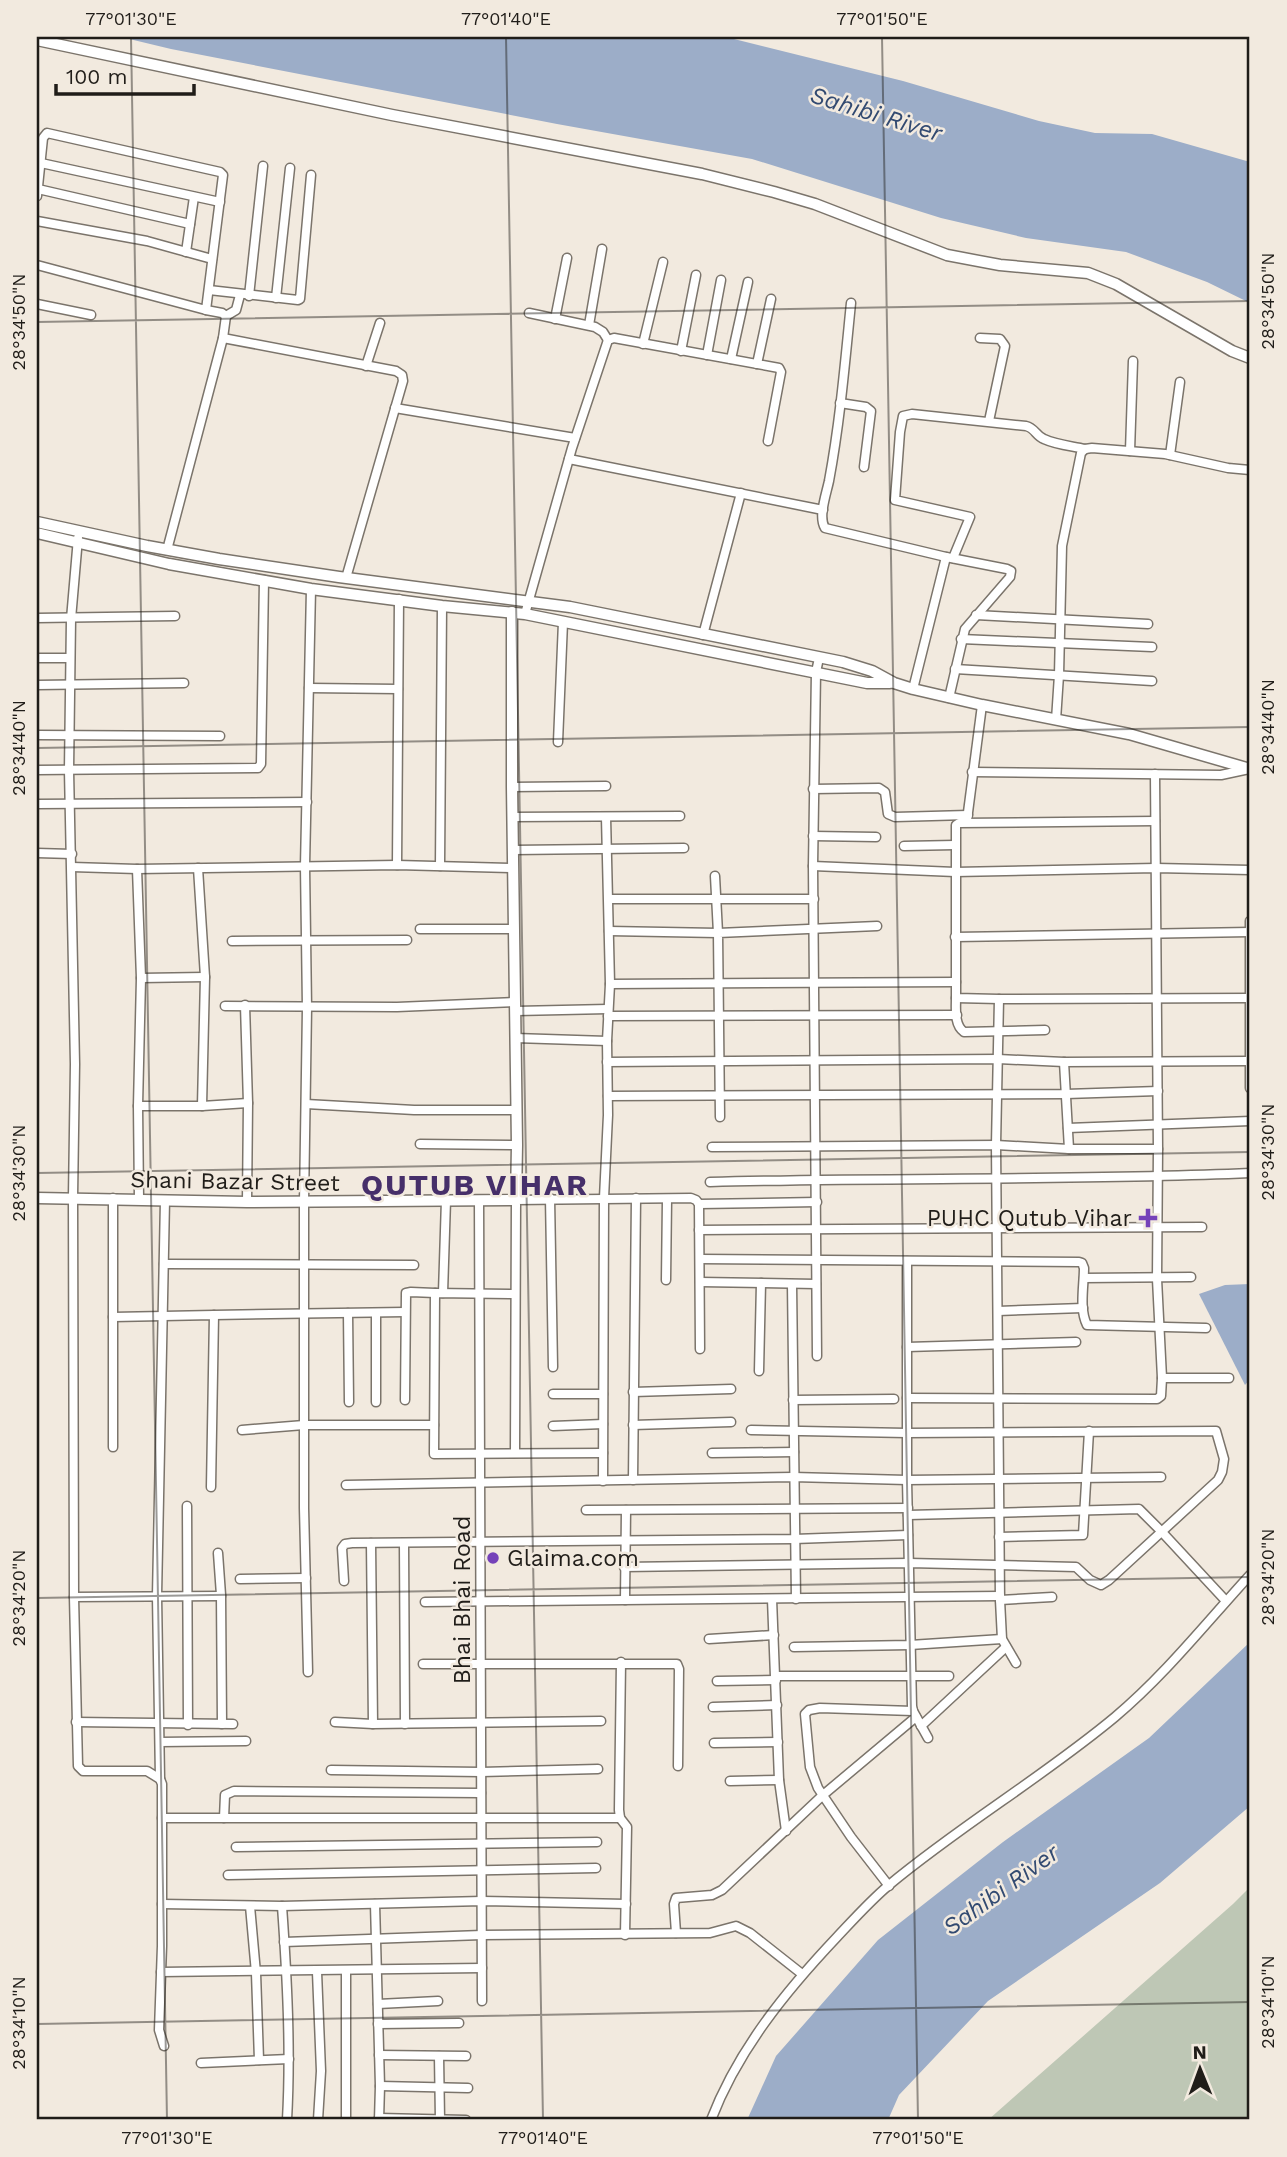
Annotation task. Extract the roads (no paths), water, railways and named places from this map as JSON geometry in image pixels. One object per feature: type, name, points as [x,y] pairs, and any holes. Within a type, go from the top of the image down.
[{"type":"street","points":[[37,40],[392,115],[732,181],[815,204],[947,255],[1000,265],[1087,272],[1116,284],[1232,351],[1250,358]]},
{"type":"street","points":[[37,196],[44,135],[50,133],[220,172],[223,175],[206,310]]},
{"type":"street","points":[[40,158],[220,202]]},
{"type":"street","points":[[226,316],[236,310],[245,295],[263,166]]},
{"type":"street","points":[[276,298],[290,168]]},
{"type":"street","points":[[209,290],[298,300],[301,296],[311,175]]},
{"type":"street","points":[[38,189],[190,224]]},
{"type":"street","points":[[186,251],[194,197]]},
{"type":"street","points":[[37,221],[147,241],[212,259]]},
{"type":"street","points":[[589,325],[602,249]]},
{"type":"street","points":[[555,319],[566,258]]},
{"type":"street","points":[[643,344],[663,262]]},
{"type":"street","points":[[37,265],[226,316]]},
{"type":"street","points":[[681,351],[696,275]]},
{"type":"street","points":[[707,355],[721,280]]},
{"type":"street","points":[[731,359],[748,282]]},
{"type":"street","points":[[757,364],[771,299]]},
{"type":"street","points":[[851,303],[841,402],[823,510],[822,521],[825,528],[1011,570],[1010,577],[965,629],[948,698]]},
{"type":"street","points":[[37,304],[91,315]]},
{"type":"street","points":[[525,614],[575,438],[608,340],[603,331],[589,325],[529,313]]},
{"type":"street","points":[[166,550],[223,338],[226,316]]},
{"type":"street","points":[[366,366],[380,323]]},
{"type":"street","points":[[223,338],[396,371],[402,375],[403,381],[346,578]]},
{"type":"street","points":[[608,340],[614,338],[779,368],[781,372],[768,441]]},
{"type":"street","points":[[980,338],[1000,339],[1005,346],[989,421]]},
{"type":"street","points":[[1130,451],[1133,361]]},
{"type":"street","points":[[1170,455],[1180,382]]},
{"type":"street","points":[[841,402],[866,407],[871,411],[864,467]]},
{"type":"street","points":[[395,408],[575,438]]},
{"type":"street","points":[[913,689],[949,558],[970,517],[895,500],[903,416],[907,414],[1032,427],[1046,440],[1085,449],[1170,455],[1250,470]]},
{"type":"street","points":[[1056,719],[1062,546],[1078,461],[1085,449]]},
{"type":"street","points":[[569,459],[823,510]]},
{"type":"street","points":[[703,635],[741,493]]},
{"type":"street","points":[[37,522],[169,564],[311,589],[525,614],[867,683],[894,683]]},
{"type":"street","points":[[37,533],[78,536],[346,578],[570,607],[843,662],[913,689],[1154,740],[1250,769]]},
{"type":"street","points":[[78,536],[71,619],[69,803],[75,1064],[74,1597],[79,1769],[147,1771],[160,1779]]},
{"type":"street","points":[[37,771],[258,768],[261,764],[264,580]]},
{"type":"street","points":[[308,1672],[304,1202],[307,1007],[305,866],[311,589]]},
{"type":"street","points":[[397,865],[399,599]]},
{"type":"street","points":[[440,866],[442,606]]},
{"type":"street","points":[[512,612],[517,1144],[515,1453]]},
{"type":"street","points":[[976,615],[1148,624]]},
{"type":"street","points":[[37,618],[175,616]]},
{"type":"street","points":[[558,742],[563,622]]},
{"type":"street","points":[[961,639],[1152,647]]},
{"type":"street","points":[[817,1356],[813,789],[816,672],[819,657]]},
{"type":"street","points":[[37,658],[70,658]]},
{"type":"street","points":[[955,669],[1152,681]]},
{"type":"street","points":[[37,685],[184,682]]},
{"type":"street","points":[[309,688],[398,689]]},
{"type":"street","points":[[967,819],[982,705]]},
{"type":"street","points":[[37,735],[220,736]]},
{"type":"street","points":[[972,772],[1221,775],[1250,769]]},
{"type":"street","points":[[907,1398],[1157,1399],[1163,1393],[1157,1279],[1159,1177],[1155,774]]},
{"type":"street","points":[[512,788],[606,786]]},
{"type":"street","points":[[813,789],[879,788],[885,792],[888,814],[895,817],[1155,821]]},
{"type":"street","points":[[37,804],[307,802]]},
{"type":"street","points":[[512,817],[680,816]]},
{"type":"street","points":[[603,1481],[604,1198],[610,985],[606,817]]},
{"type":"street","points":[[967,819],[956,825],[955,845],[956,998],[960,1029],[964,1032],[1045,1030]]},
{"type":"street","points":[[813,836],[876,838]]},
{"type":"street","points":[[904,846],[955,845]]},
{"type":"street","points":[[513,850],[684,848]]},
{"type":"street","points":[[37,853],[72,854]]},
{"type":"street","points":[[72,867],[137,869],[397,865],[513,868]]},
{"type":"street","points":[[813,866],[955,872],[1156,868],[1250,870]]},
{"type":"street","points":[[198,868],[205,977],[202,1106]]},
{"type":"street","points":[[137,869],[141,978],[139,1199]]},
{"type":"street","points":[[715,876],[721,1061],[720,1116]]},
{"type":"street","points":[[609,899],[814,900]]},
{"type":"street","points":[[1250,922],[1250,1088]]},
{"type":"street","points":[[609,931],[718,933],[877,926]]},
{"type":"street","points":[[420,929],[514,929]]},
{"type":"street","points":[[955,937],[1250,932]]},
{"type":"street","points":[[232,941],[407,940]]},
{"type":"street","points":[[141,978],[205,977]]},
{"type":"street","points":[[610,985],[956,982]]},
{"type":"street","points":[[956,998],[1250,998]]},
{"type":"street","points":[[999,999],[996,1228],[1000,1598],[1004,1643],[1016,1663]]},
{"type":"street","points":[[245,1005],[247,1202]]},
{"type":"street","points":[[225,1006],[516,1007],[718,1016],[957,1015]]},
{"type":"street","points":[[515,1038],[607,1041]]},
{"type":"street","points":[[607,1062],[998,1059],[1064,1062],[1250,1061]]},
{"type":"street","points":[[1064,1062],[1069,1149]]},
{"type":"street","points":[[608,1096],[1066,1094],[1158,1091]]},
{"type":"street","points":[[138,1106],[248,1103]]},
{"type":"street","points":[[306,1104],[414,1110],[516,1110]]},
{"type":"street","points":[[1068,1128],[1250,1121]]},
{"type":"street","points":[[420,1144],[517,1144]]},
{"type":"street","points":[[712,1147],[996,1145],[1069,1149],[1158,1149]]},
{"type":"street","points":[[710,1182],[1159,1177],[1250,1172]]},
{"type":"street","name":"Shani Bazar Street","points":[[37,1198],[247,1202],[516,1200]]},
{"type":"street","points":[[113,1198],[113,1447]]},
{"type":"street","points":[[550,1198],[553,1367]]},
{"type":"street","points":[[633,1480],[636,1198]]},
{"type":"street","points":[[516,1200],[691,1198],[699,1203],[817,1202]]},
{"type":"street","points":[[666,1280],[667,1199]]},
{"type":"street","points":[[164,2046],[159,2030],[162,1818],[157,1596],[165,1200]]},
{"type":"street","points":[[446,1200],[439,1293],[434,1454],[603,1453]]},
{"type":"street","name":"Bhai Bhai Road","points":[[479,1200],[482,2001]]},
{"type":"street","points":[[699,1203],[700,1349]]},
{"type":"street","points":[[699,1230],[1202,1227]]},
{"type":"street","points":[[700,1259],[1079,1262],[1082,1264],[1084,1278],[1084,1322],[1092,1326],[1206,1328]]},
{"type":"street","points":[[907,1261],[907,1480],[911,1676],[917,1718],[928,1738]]},
{"type":"street","points":[[164,1264],[414,1265]]},
{"type":"street","points":[[1084,1278],[1191,1277]]},
{"type":"street","points":[[700,1282],[816,1284]]},
{"type":"street","points":[[759,1371],[761,1283]]},
{"type":"street","points":[[792,1284],[796,1599]]},
{"type":"street","points":[[405,1401],[406,1293],[515,1294]]},
{"type":"street","points":[[998,1311],[1083,1308]]},
{"type":"street","points":[[376,1312],[376,1402]]},
{"type":"street","points":[[113,1317],[405,1312]]},
{"type":"street","points":[[348,1313],[349,1402]]},
{"type":"street","points":[[211,1487],[214,1315]]},
{"type":"street","points":[[907,1347],[1076,1342]]},
{"type":"street","points":[[1163,1378],[1229,1378]]},
{"type":"street","points":[[633,1392],[731,1389]]},
{"type":"street","points":[[553,1394],[603,1394]]},
{"type":"street","points":[[793,1400],[894,1399]]},
{"type":"street","points":[[633,1425],[731,1422]]},
{"type":"street","points":[[553,1426],[603,1424]]},
{"type":"street","points":[[242,1430],[304,1425],[434,1425]]},
{"type":"street","points":[[624,1567],[909,1563],[1076,1567],[1096,1584],[1104,1584],[1214,1484],[1224,1465],[1223,1451],[1216,1431],[907,1433],[751,1430]]},
{"type":"street","points":[[999,1537],[1080,1536],[1084,1532],[1089,1431]]},
{"type":"street","points":[[712,1452],[794,1452]]},
{"type":"street","points":[[346,1485],[793,1477],[907,1480],[1161,1478]]},
{"type":"street","points":[[187,1506],[188,1725]]},
{"type":"street","points":[[586,1510],[793,1509],[999,1513],[1139,1509],[1226,1601]]},
{"type":"street","points":[[625,1600],[626,1510]]},
{"type":"street","points":[[344,1581],[342,1548],[345,1544],[352,1543],[794,1539],[908,1535]]},
{"type":"street","points":[[404,1543],[405,1724]]},
{"type":"street","points":[[371,1544],[373,1724]]},
{"type":"street","points":[[218,1553],[222,1724]]},
{"type":"street","points":[[712,2120],[722,2094],[757,2034],[802,1974],[861,1912],[889,1886],[1116,1716],[1172,1663],[1250,1574]]},
{"type":"street","points":[[240,1579],[306,1578]]},
{"type":"street","points":[[74,1597],[221,1596]]},
{"type":"street","points":[[425,1602],[1052,1597]]},
{"type":"street","points":[[772,1599],[779,1780],[786,1831]]},
{"type":"street","points":[[709,1639],[774,1635]]},
{"type":"street","points":[[794,1647],[1004,1643]]},
{"type":"street","points":[[676,1933],[676,1898],[712,1895],[722,1890],[823,1795],[1004,1643]]},
{"type":"street","points":[[621,1662],[620,1818],[627,1827],[625,1935]]},
{"type":"street","points":[[423,1664],[672,1662],[679,1666],[678,1766]]},
{"type":"street","points":[[717,1681],[949,1676]]},
{"type":"street","points":[[713,1707],[777,1705]]},
{"type":"street","points":[[889,1886],[851,1837],[823,1795],[810,1768],[806,1711],[820,1709],[917,1718]]},
{"type":"street","points":[[335,1723],[601,1721]]},
{"type":"street","points":[[76,1722],[233,1724]]},
{"type":"street","points":[[160,1742],[246,1741]]},
{"type":"street","points":[[714,1743],[778,1742]]},
{"type":"street","points":[[331,1770],[481,1772],[597,1769]]},
{"type":"street","points":[[730,1781],[779,1780]]},
{"type":"street","points":[[224,1818],[225,1795],[234,1791],[481,1793]]},
{"type":"street","points":[[162,1818],[620,1818]]},
{"type":"street","points":[[236,1847],[597,1842]]},
{"type":"street","points":[[228,1875],[596,1868]]},
{"type":"street","points":[[162,1904],[282,1906],[482,1901],[626,1904]]},
{"type":"street","points":[[375,1904],[379,2119],[466,2120]]},
{"type":"street","points":[[250,1906],[259,2060]]},
{"type":"street","points":[[282,1906],[289,2059],[287,2120]]},
{"type":"street","points":[[284,1942],[482,1935],[710,1933],[732,1926],[741,1927],[802,1974]]},
{"type":"street","points":[[161,1972],[256,1973],[482,1968]]},
{"type":"street","points":[[346,1971],[346,2120]]},
{"type":"street","points":[[317,1972],[321,2071],[318,2120]]},
{"type":"street","points":[[378,2004],[438,2001]]},
{"type":"street","points":[[378,2024],[459,2023]]},
{"type":"street","points":[[379,2055],[466,2056]]},
{"type":"street","points":[[439,2056],[440,2120]]},
{"type":"street","points":[[201,2063],[289,2059]]},
{"type":"street","points":[[380,2085],[468,2088]]},
{"type":"water","name":"Sahibi River","points":[[121,37],[726,37],[903,81],[1039,121],[1095,133],[1152,134],[1250,162],[1250,303],[1207,282],[1126,252],[1026,238],[941,218],[752,159],[557,124]]},
{"type":"water","points":[[1250,1284],[1250,1379],[1245,1385],[1199,1294],[1225,1285]]},
{"type":"water","name":"Sahibi River","points":[[1250,1642],[1250,1806],[1160,1883],[988,2001],[899,2095],[888,2120],[747,2120],[776,2056],[878,1940],[1003,1842],[1149,1738]]},
{"type":"place","name":"PUHC Qutub Vihar","points":[[1148,1218]]},
{"type":"place","name":"Glaima.com","points":[[493,1558]]},
{"type":"district","name":"QUTUB VIHAR","points":[[475,1185]]}]
